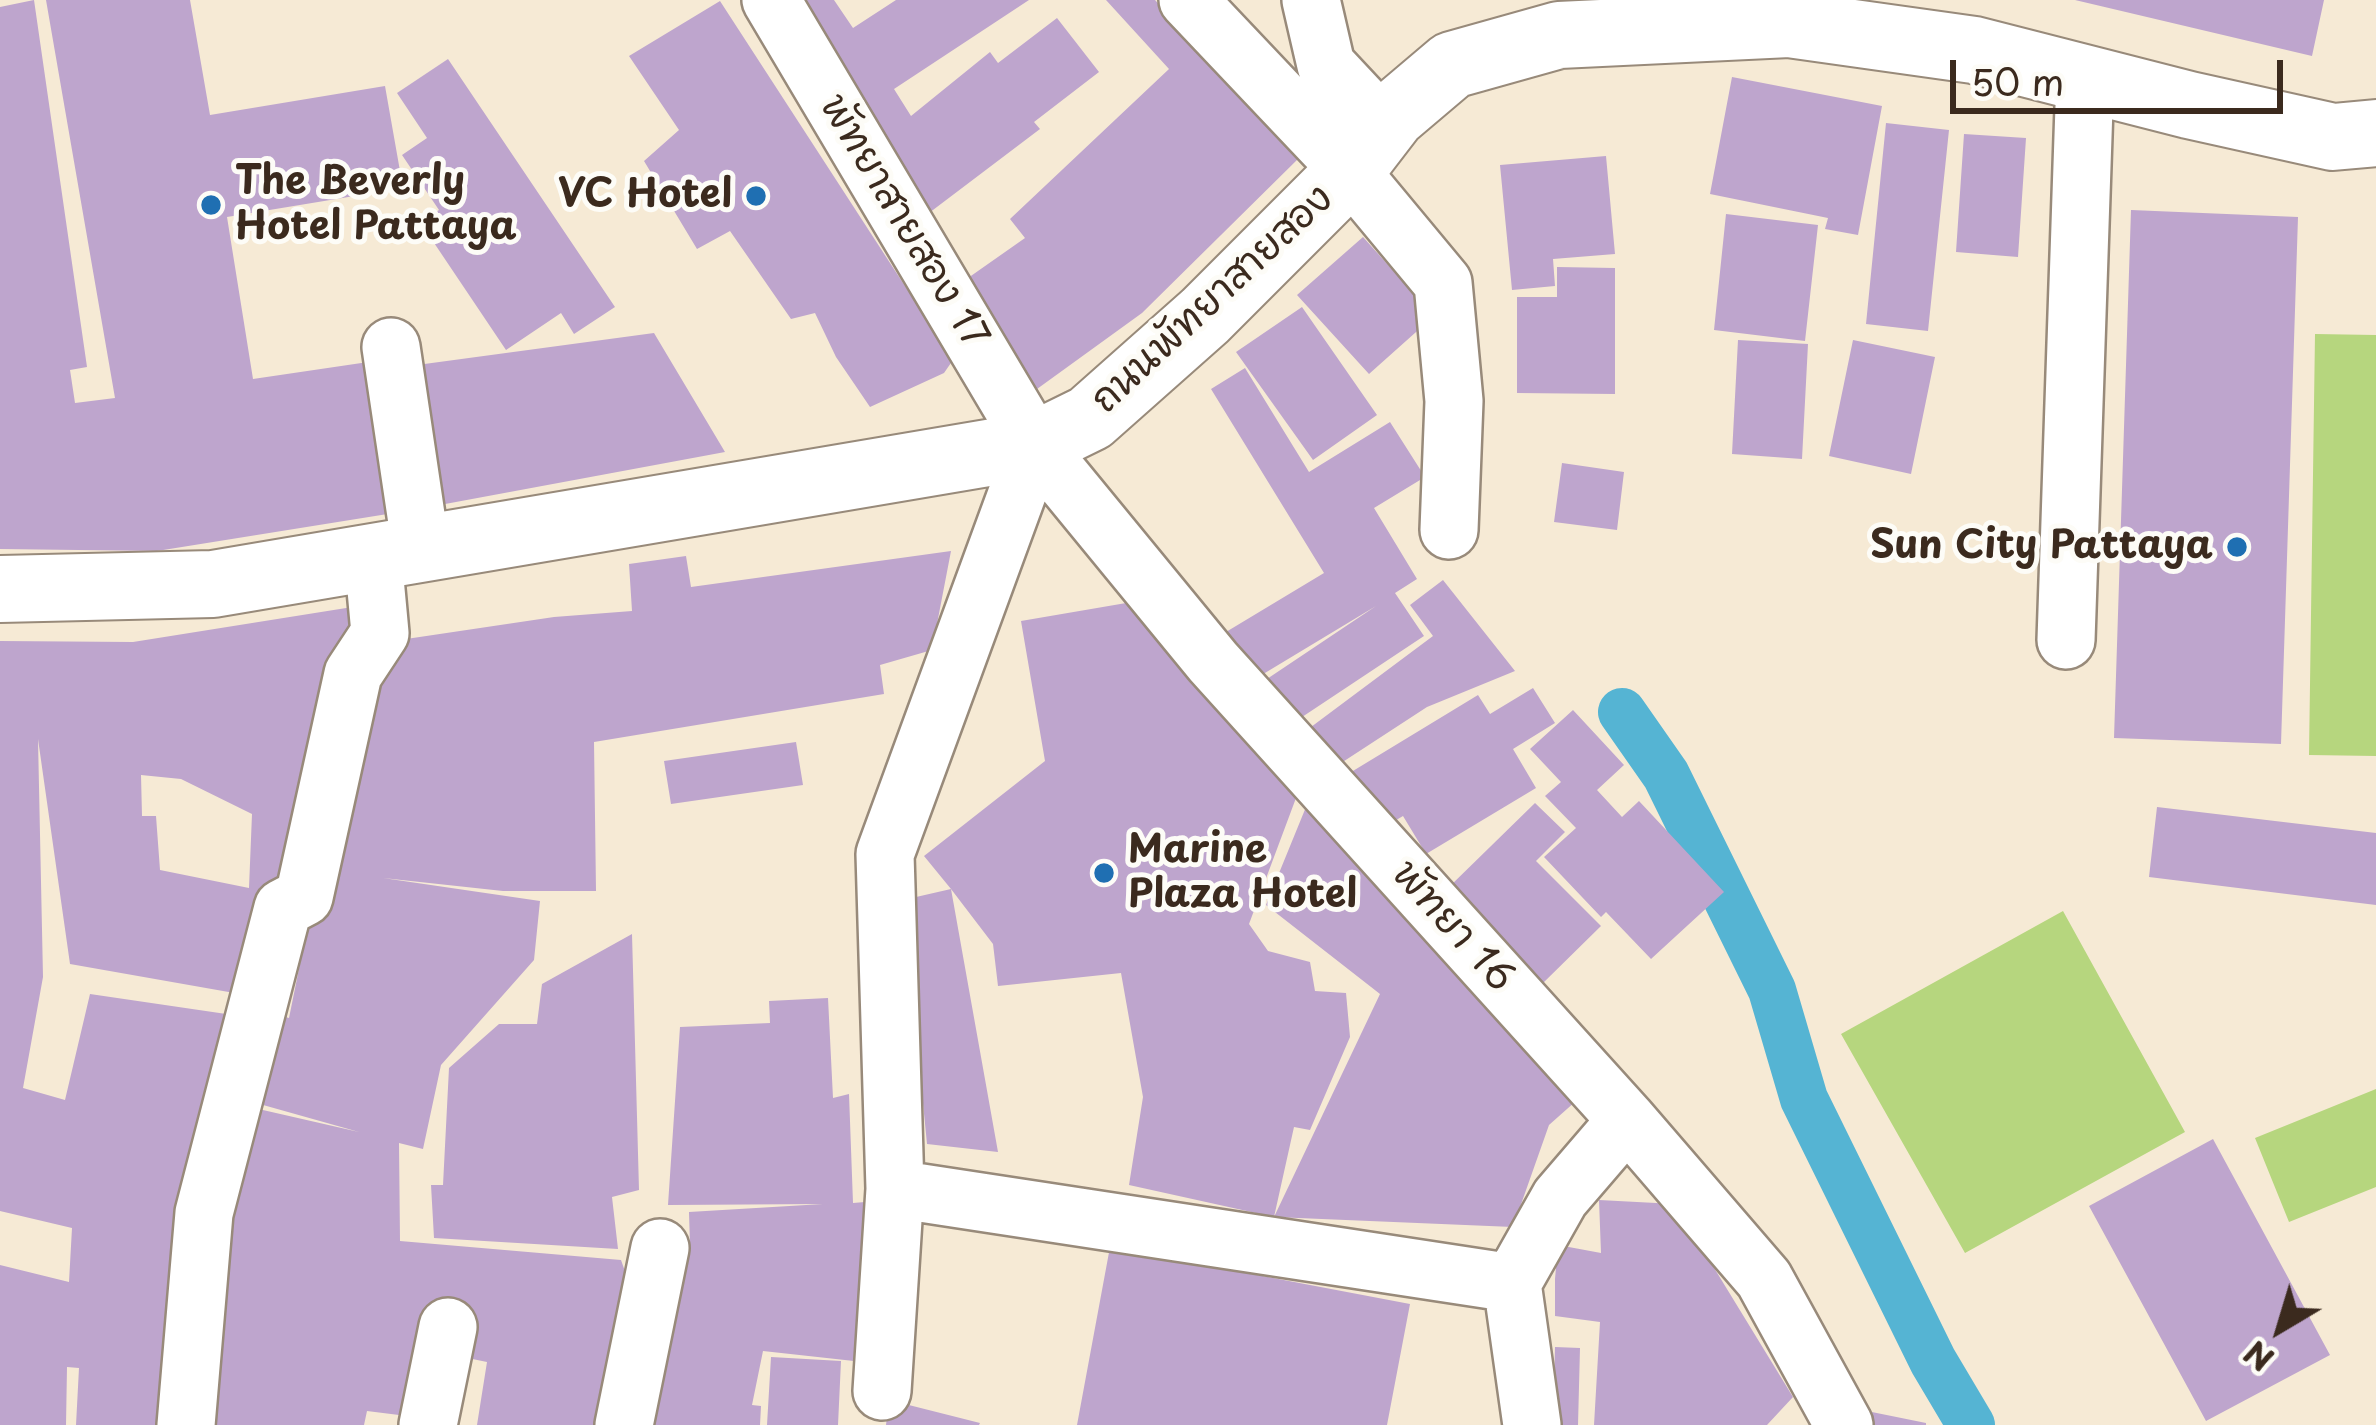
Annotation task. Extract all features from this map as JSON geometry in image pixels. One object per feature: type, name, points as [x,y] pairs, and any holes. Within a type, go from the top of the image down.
[{"type":"main road","name":"ถนนพัทยาสายสอง","points":[[0,589],[213,584],[1035,445],[1090,418],[1205,316],[1452,65],[1558,35],[1706,13],[1790,12],[1974,50],[2333,136],[2376,133]]},
{"type":"street","name":"พัทยาสายสอง 17","points":[[771,0],[1035,445]]},
{"type":"street","points":[[1188,0],[1367,149]]},
{"type":"street","points":[[1311,0],[1325,65],[1443,283],[1454,401],[1449,530]]},
{"type":"street","points":[[2066,640],[2085,77]]},
{"type":"street","points":[[186,1425],[204,1213],[283,908],[304,897],[353,674],[380,634],[397,553],[391,347]]},
{"type":"street","name":"พัทยา 16","points":[[1035,445],[1213,662],[1627,1120],[1764,1280],[1844,1425]]},
{"type":"street","points":[[882,1391],[895,1189],[885,854],[1035,445]]},
{"type":"street","points":[[1532,1425],[1512,1283],[1560,1198],[1627,1120]]},
{"type":"street","points":[[895,1189],[1512,1283]]},
{"type":"street","points":[[624,1425],[660,1248]]},
{"type":"street","points":[[428,1425],[448,1327]]},
{"type":"green space","points":[[2315,334],[2376,335],[2376,756],[2309,755]]},
{"type":"green space","points":[[2063,911],[2185,1132],[1965,1253],[1841,1034]]},
{"type":"green space","points":[[2376,1089],[2376,1187],[2289,1222],[2255,1138]]},
{"type":"building","points":[[34,0],[87,367],[70,370],[75,403],[115,398],[46,0],[190,0],[210,115],[385,86],[403,188],[227,217],[253,379],[375,361],[400,512],[157,551],[0,549],[0,7]]},
{"type":"building","points":[[790,0],[834,0],[853,28],[896,0],[1029,0],[894,89],[911,116],[990,52],[998,63],[1057,18],[1099,72],[1034,122],[1040,129],[929,213]]},
{"type":"building","points":[[1106,0],[1155,0],[1299,158],[1142,313],[1037,389],[968,278],[1025,238],[1010,219],[1169,69]]},
{"type":"building","points":[[2075,0],[2324,0],[2312,56]]},
{"type":"building","name":"VC Hotel","points":[[720,1],[953,360],[944,373],[870,407],[836,357],[815,313],[791,319],[730,231],[697,249],[644,161],[679,130],[629,56]]},
{"type":"building","points":[[448,59],[615,307],[574,334],[561,313],[506,350],[420,222],[439,210],[402,155],[427,138],[397,93]]},
{"type":"building","points":[[1732,77],[1882,106],[1858,235],[1825,229],[1828,218],[1710,194]]},
{"type":"building","points":[[1886,123],[1949,130],[1928,331],[1866,324]]},
{"type":"building","points":[[1964,134],[2026,138],[2018,257],[1956,252]]},
{"type":"building","points":[[1606,156],[1615,254],[1553,259],[1555,286],[1512,290],[1500,165]]},
{"type":"building","points":[[2131,210],[2298,217],[2281,744],[2114,738]]},
{"type":"building","points":[[1726,214],[1818,225],[1805,341],[1714,330]]},
{"type":"building","points":[[1363,237],[1434,316],[1369,374],[1297,295]]},
{"type":"building","points":[[1557,267],[1615,268],[1615,394],[1517,393],[1517,297],[1557,297]]},
{"type":"building","points":[[1302,307],[1377,415],[1313,460],[1236,352]]},
{"type":"building","points":[[654,333],[725,452],[429,507],[417,365]]},
{"type":"building","points":[[1738,340],[1808,344],[1802,459],[1732,454]]},
{"type":"building","points":[[1853,340],[1935,357],[1911,474],[1829,456]]},
{"type":"building","points":[[1245,368],[1309,472],[1390,422],[1425,477],[1374,508],[1417,579],[1395,593],[1424,636],[1284,729],[1255,687],[1376,606],[1250,682],[1221,635],[1324,573],[1211,389]]},
{"type":"building","points":[[1562,463],[1624,472],[1617,530],[1554,522]]},
{"type":"building","points":[[951,551],[932,650],[880,665],[884,694],[594,742],[596,891],[503,891],[383,878],[540,901],[534,960],[441,1065],[423,1149],[399,1143],[400,1241],[621,1260],[635,1300],[612,1425],[477,1425],[487,1362],[453,1355],[415,1417],[367,1411],[364,1425],[204,1425],[241,1105],[359,1132],[256,1103],[272,1013],[289,1018],[302,954],[292,952],[343,754],[366,749],[386,642],[554,617],[632,611],[629,564],[686,556],[691,587]]},
{"type":"building","points":[[1443,580],[1515,671],[1427,707],[1335,767],[1307,730],[1433,636],[1410,605]]},
{"type":"building","name":"Marine Plaza Hotel","points":[[1132,602],[1296,798],[1249,924],[1268,951],[1310,962],[1315,991],[1346,993],[1350,1037],[1310,1130],[1294,1127],[1274,1217],[1129,1185],[1143,1097],[1121,973],[998,986],[993,944],[924,856],[1045,761],[1021,621]]},
{"type":"building","points":[[365,605],[293,894],[261,889],[254,945],[240,994],[70,964],[38,739],[43,977],[23,1088],[65,1100],[90,994],[233,1015],[182,1425],[76,1425],[79,1368],[67,1367],[66,1425],[0,1425],[0,1265],[69,1282],[72,1228],[0,1211],[0,641],[133,642]],"holes":[[[141,775],[181,779],[252,814],[249,888],[160,870],[156,816],[142,816]]]},
{"type":"building","points":[[1533,688],[1555,723],[1513,749],[1536,788],[1426,854],[1403,816],[1376,832],[1343,777],[1478,695],[1490,714]]},
{"type":"building","points":[[1573,710],[1624,765],[1597,790],[1622,817],[1639,801],[1724,892],[1651,959],[1606,912],[1601,917],[1544,857],[1576,828],[1545,796],[1561,782],[1530,749]]},
{"type":"building","points":[[796,742],[803,785],[671,804],[664,761]]},
{"type":"building","points":[[1535,803],[1565,832],[1536,861],[1601,926],[1541,985],[1447,889]]},
{"type":"building","points":[[1306,807],[1576,1101],[1549,1125],[1513,1227],[1274,1217],[1380,994],[1266,905]]},
{"type":"building","points":[[2157,807],[2376,833],[2376,905],[2149,877]]},
{"type":"building","points":[[951,889],[998,1152],[927,1144],[903,900]]},
{"type":"building","points":[[632,934],[639,1190],[612,1197],[618,1249],[434,1238],[431,1185],[443,1185],[449,1068],[499,1024],[537,1024],[542,984]]},
{"type":"building","points":[[828,998],[833,1098],[849,1094],[853,1203],[865,1202],[863,1362],[763,1351],[752,1405],[761,1406],[760,1425],[636,1425],[669,1251],[690,1245],[689,1212],[823,1204],[668,1205],[680,1027],[770,1023],[769,1001]]},
{"type":"building","points":[[2213,1139],[2330,1355],[2206,1421],[2089,1206]]},
{"type":"building","points":[[1599,1200],[1675,1204],[1793,1397],[1767,1425],[1594,1425],[1600,1322],[1555,1316],[1555,1279],[1558,1245],[1601,1253]]},
{"type":"building","points":[[1110,1247],[1410,1304],[1387,1425],[1077,1425]]},
{"type":"building","points":[[1555,1347],[1580,1348],[1578,1425],[1553,1425]]},
{"type":"building","points":[[771,1357],[841,1361],[838,1425],[767,1425]]},
{"type":"building","points":[[889,1400],[980,1423],[886,1425]]},
{"type":"building","points":[[1857,1409],[1926,1423],[1926,1425],[1866,1425]]},
{"type":"waterway","points":[[1622,712],[1666,775],[1772,990],[1804,1099],[1933,1361],[1971,1425]]},
{"type":"place","name":"VC Hotel","points":[[756,196]]},
{"type":"place","name":"The Beverly Hotel Pattaya","points":[[211,205]]},
{"type":"place","name":"Sun City Pattaya","points":[[2237,547]]},
{"type":"place","name":"Marine Plaza Hotel","points":[[1104,873]]}]
